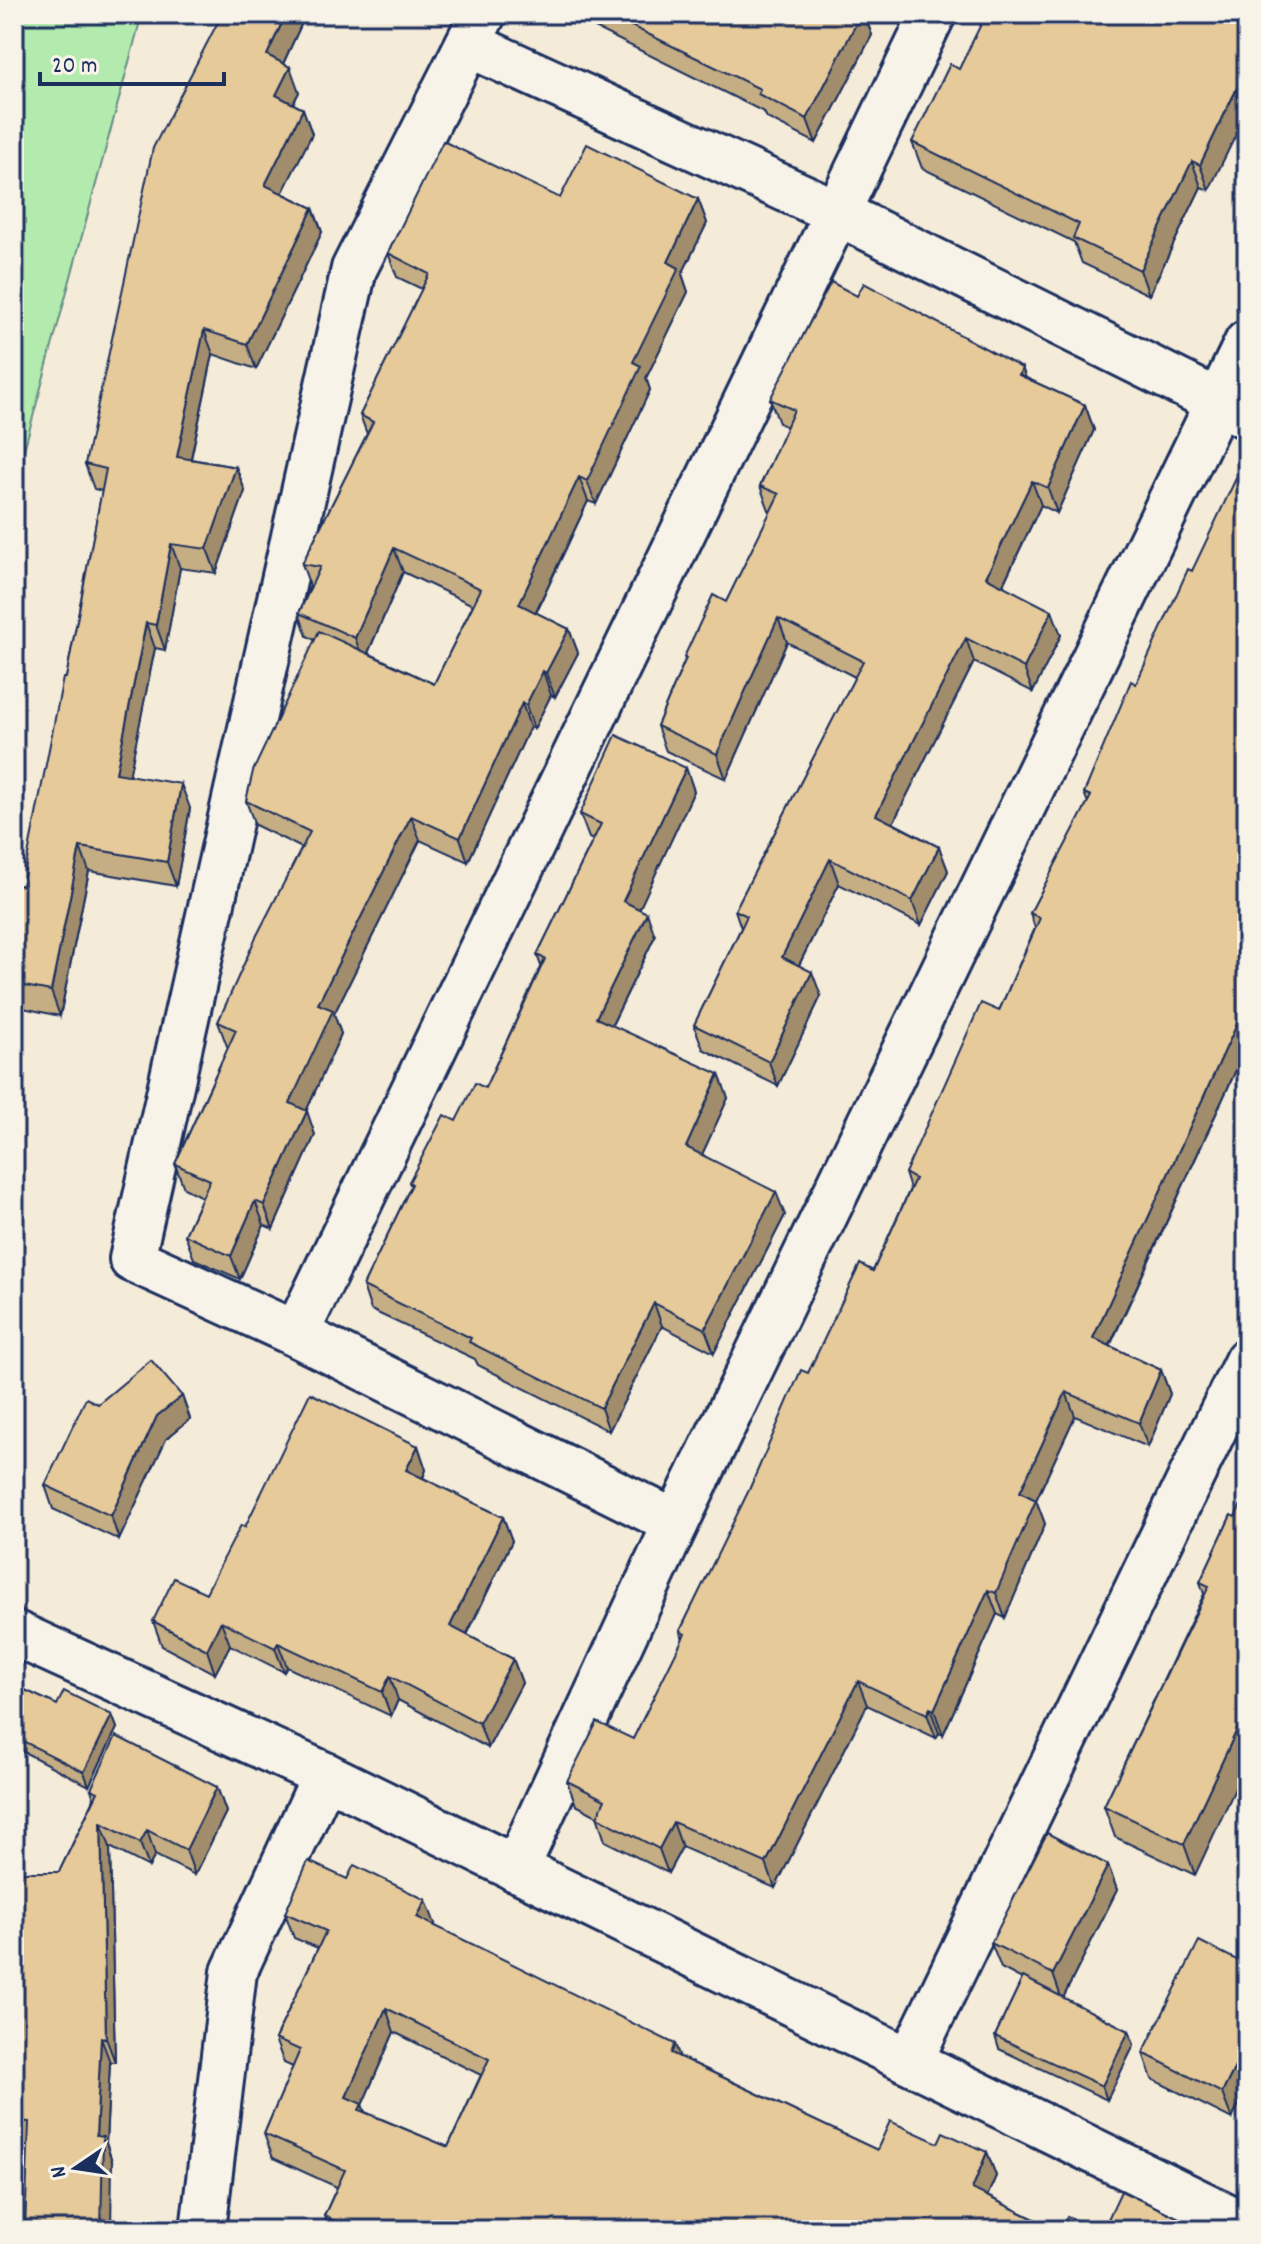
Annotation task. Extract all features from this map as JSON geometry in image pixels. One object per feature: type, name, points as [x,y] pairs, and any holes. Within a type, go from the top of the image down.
[{"type":"street","points":[[296,1334],[933,14]]},
{"type":"street","points":[[676,1523],[296,1334],[132,1259],[354,269],[476,29],[1233,409]]},
{"type":"street","points":[[516,1869],[676,1523],[1233,409],[1247,343]]},
{"type":"street","points":[[910,2061],[1247,1361]]},
{"type":"street","points":[[14,1633],[325,1775],[1247,2226]]},
{"type":"street","points":[[212,2225],[234,1972],[325,1775]]},
{"type":"green space","points":[[14,14],[142,14],[14,487]]},
{"type":"building","points":[[222,14],[286,14],[267,55],[290,67],[276,95],[303,109],[265,185],[313,208],[247,344],[204,330],[177,457],[236,467],[207,549],[171,544],[156,625],[146,623],[116,773],[181,784],[167,862],[80,847],[51,991],[14,984],[14,884],[22,886],[106,469],[85,464],[153,148]]},
{"type":"building","points":[[607,14],[861,14],[807,119],[758,94],[760,89]]},
{"type":"building","points":[[986,14],[1163,14],[1179,22],[1183,14],[1247,14],[1247,67],[1200,165],[1192,161],[1140,270],[1073,238],[1079,224],[912,142],[950,64],[959,69]]},
{"type":"building","points":[[443,141],[560,198],[587,144],[698,199],[668,262],[679,268],[633,362],[641,366],[587,481],[579,477],[519,604],[569,629],[526,705],[522,703],[460,838],[411,816],[318,1004],[333,1010],[290,1103],[307,1111],[264,1205],[255,1201],[231,1256],[185,1235],[210,1180],[175,1164],[236,1030],[218,1022],[256,937],[310,832],[246,801],[253,771],[319,631],[434,684],[481,589],[394,548],[355,638],[299,613],[320,567],[302,564],[373,422],[360,415],[429,274],[388,253]]},
{"type":"building","points":[[831,282],[857,296],[864,283],[1022,368],[1019,375],[1085,405],[1048,488],[1032,481],[986,577],[1052,611],[1024,668],[966,638],[876,815],[939,847],[912,901],[830,859],[782,957],[812,972],[769,1062],[694,1025],[747,916],[735,910],[863,661],[778,618],[717,754],[657,726],[713,595],[726,602],[779,494],[760,486],[794,410],[770,399]]},
{"type":"building","points":[[1239,472],[1247,476],[1247,1015],[1242,1013],[1093,1338],[1161,1370],[1139,1423],[1066,1392],[1020,1492],[1036,1500],[996,1593],[988,1590],[934,1710],[930,1708],[927,1714],[858,1681],[766,1863],[673,1822],[659,1849],[597,1817],[605,1800],[567,1781],[597,1722],[633,1739],[685,1634],[680,1631],[749,1490],[801,1370],[808,1373],[860,1264],[873,1271],[915,1179],[905,1173],[981,1003],[999,1011],[1040,918],[1030,913],[1091,796],[1084,793],[1131,681],[1136,684],[1188,569],[1192,571]]},
{"type":"building","points":[[616,735],[686,768],[623,901],[647,913],[596,1018],[719,1074],[686,1147],[776,1192],[705,1329],[654,1303],[601,1408],[469,1342],[471,1338],[363,1286],[412,1184],[409,1182],[444,1115],[456,1121],[475,1083],[485,1088],[545,959],[537,955],[601,824],[580,814]]},
{"type":"building","points":[[151,1360],[182,1396],[157,1416],[111,1516],[45,1485],[86,1398],[98,1404]]},
{"type":"building","points":[[310,1393],[418,1446],[406,1470],[503,1517],[450,1626],[513,1659],[479,1723],[390,1676],[382,1692],[278,1643],[275,1648],[221,1621],[207,1650],[153,1621],[174,1578],[206,1593],[241,1525],[245,1527]]},
{"type":"building","points":[[1247,1492],[1247,1708],[1184,1844],[1104,1806],[1209,1586],[1200,1582],[1231,1515],[1235,1517]]},
{"type":"building","points":[[14,1685],[57,1705],[64,1691],[112,1715],[84,1772],[17,1738],[14,1744]]},
{"type":"building","points":[[116,1736],[217,1787],[186,1850],[147,1830],[140,1843],[101,1823],[106,2038],[101,2038],[96,2136],[103,2137],[101,2230],[25,2230],[29,2122],[14,2121],[20,2020],[18,1872],[59,1872],[98,1792],[91,1789]]},
{"type":"building","points":[[1047,1833],[1108,1865],[1053,1974],[991,1943]]},
{"type":"building","points":[[308,1861],[347,1879],[354,1865],[426,1900],[417,1917],[675,2044],[671,2053],[877,2150],[890,2121],[938,2143],[943,2132],[987,2152],[972,2189],[1057,2230],[354,2230],[324,2216],[345,2170],[264,2134],[300,2050],[275,2039],[326,1931],[285,1913]],"holes":[[[386,2008],[489,2059],[448,2147],[359,2110],[362,2104],[346,2097]]]},
{"type":"building","points":[[1199,1941],[1247,1965],[1247,2043],[1222,2093],[1143,2053]]},
{"type":"building","points":[[1023,1977],[1129,2031],[1102,2086],[995,2036]]},
{"type":"building","points":[[1121,2191],[1205,2230],[1103,2230]]},
{"type":"building","points":[[1067,2216],[1097,2230],[1060,2230]]}]
